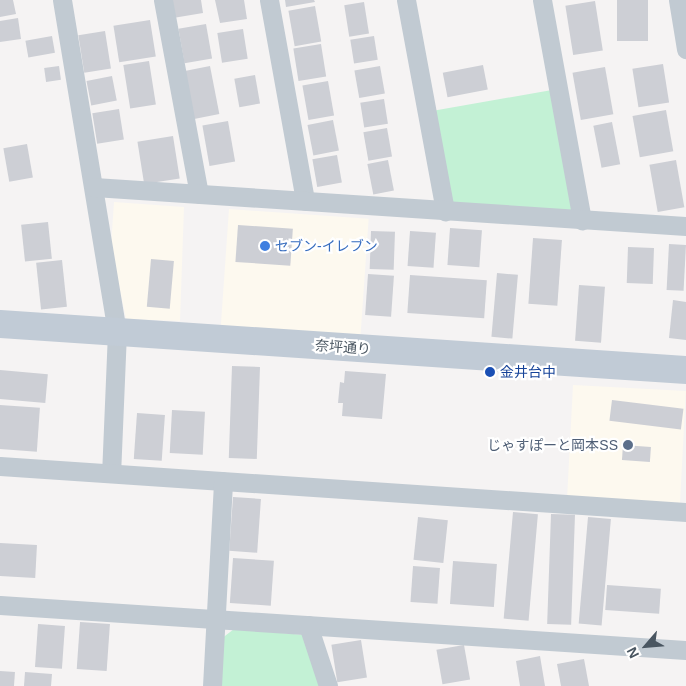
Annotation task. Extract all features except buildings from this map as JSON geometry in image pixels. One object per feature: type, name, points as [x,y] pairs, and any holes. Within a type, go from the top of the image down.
[{"type":"street","points":[[62,0],[117,332],[111,473]]},
{"type":"street","points":[[163,0],[199,194]]},
{"type":"street","points":[[269,0],[305,201]]},
{"type":"street","points":[[406,0],[445,210]]},
{"type":"street","points":[[542,0],[582,220]]},
{"type":"street","points":[[678,0],[686,49]]},
{"type":"street","points":[[94,187],[686,226]]},
{"type":"street","name":"奈坪通り","points":[[0,324],[686,370]]},
{"type":"street","points":[[0,466],[686,512]]},
{"type":"street","points":[[212,686],[214,620],[223,481]]},
{"type":"street","points":[[0,605],[686,650]]},
{"type":"street","points":[[308,625],[328,686]]},
{"type":"shaded area","points":[[114,202],[184,207],[180,321],[126,319],[111,246]]},
{"type":"shaded area","points":[[229,209],[369,219],[360,335],[221,326]]},
{"type":"shaded area","name":"じゃすぽーと岡本SS","points":[[573,385],[686,391],[680,505],[567,499]]},
{"type":"green space","points":[[552,90],[574,213],[451,205],[432,111]]},
{"type":"green space","points":[[234,629],[305,635],[320,686],[219,686],[221,639]]},
{"type":"place","name":"セブン-イレブン","points":[[265,246]]},
{"type":"place","name":"金井台中","points":[[490,372]]},
{"type":"place","name":"じゃすぽーと岡本SS","points":[[628,445]]}]
